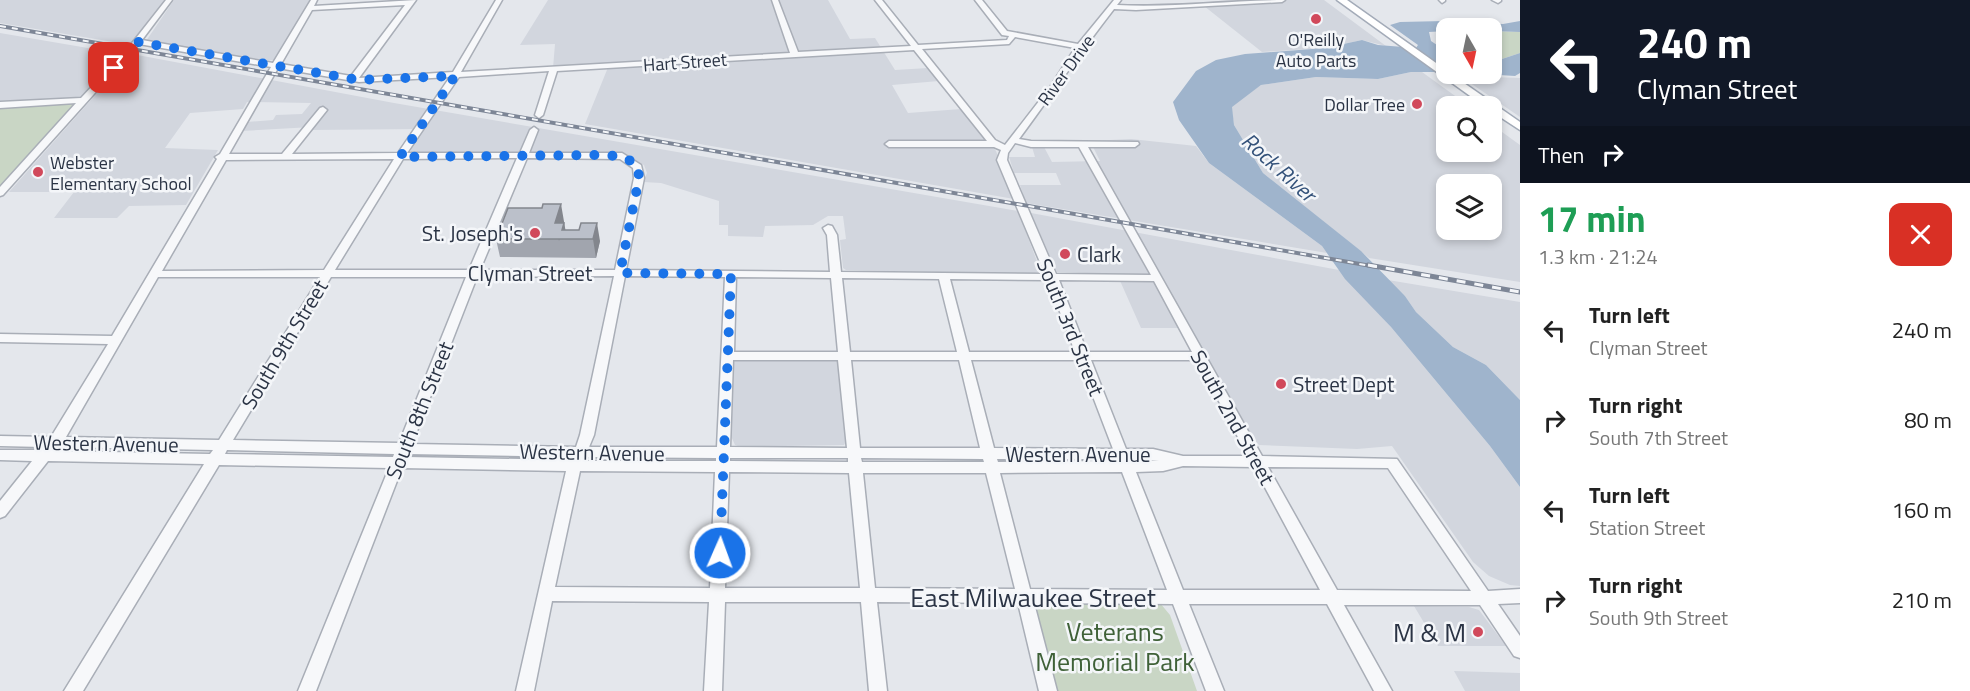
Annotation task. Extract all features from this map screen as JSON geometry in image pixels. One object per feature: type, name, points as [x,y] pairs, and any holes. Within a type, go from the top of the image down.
[{"type":"main road","points":[[1329,0],[1462,96]]},
{"type":"main road","points":[[1341,0],[1520,127]]},
{"type":"main road","points":[[1502,125],[1520,139]]},
{"type":"street","points":[[0,193],[138,42],[169,0]]},
{"type":"street","name":"South 9th Street","points":[[73,691],[400,157],[455,76],[499,0]]},
{"type":"street","points":[[775,0],[795,55]]},
{"type":"street","points":[[878,0],[994,144]]},
{"type":"street","points":[[978,0],[1005,33],[1080,47]]},
{"type":"street","points":[[1116,3],[1136,8],[1282,0]]},
{"type":"street","points":[[0,512],[55,442],[311,4],[413,2]]},
{"type":"street","points":[[353,79],[413,2]]},
{"type":"street","name":"River Drive","points":[[1006,149],[1080,47],[1116,3]]},
{"type":"street","name":"Hart Street","points":[[138,42],[353,79],[455,76],[1009,42],[1013,35]]},
{"type":"street","points":[[539,115],[553,70]]},
{"type":"street","points":[[0,105],[83,100]]},
{"type":"street","points":[[285,156],[323,110]]},
{"type":"street","name":"South 8th Street","points":[[307,691],[473,273],[534,130]]},
{"type":"street","points":[[1014,140],[1031,144],[1135,144]]},
{"type":"street","points":[[889,144],[994,144],[1006,149]]},
{"type":"street","name":"South 2nd Street","points":[[1082,144],[1158,278],[1383,691]]},
{"type":"street","name":"South 3rd Street","points":[[1006,149],[1002,160],[1052,277],[1215,691]]},
{"type":"street","points":[[220,157],[622,156],[638,167],[639,178],[587,435],[571,476],[525,691]]},
{"type":"street","points":[[828,228],[832,235],[878,691]]},
{"type":"street","name":"Clyman Street","points":[[154,274],[620,273],[1158,278]]},
{"type":"street","points":[[713,691],[731,274]]},
{"type":"street","points":[[944,276],[1048,691]]},
{"type":"street","points":[[0,338],[115,340]]},
{"type":"street","points":[[726,356],[1199,356]]},
{"type":"street","name":"Western Avenue","points":[[0,441],[55,442],[219,453]]},
{"type":"street","name":"Western Avenue","points":[[0,455],[219,453],[578,459],[1123,460],[1162,466],[1183,460],[1392,463],[1484,598]]},
{"type":"street","name":"East Milwaukee Street","points":[[545,594],[1025,598],[1484,598],[1520,596]]},
{"type":"street","points":[[1484,598],[1520,650]]},
{"type":"shaded area","points":[[0,0],[165,0],[131,45],[0,23]]},
{"type":"shaded area","points":[[174,0],[312,0],[274,60],[264,61],[146,41]]},
{"type":"shaded area","points":[[548,0],[828,0],[850,39],[875,38],[895,70],[928,68],[939,81],[892,85],[908,113],[961,109],[996,151],[1014,199],[585,124],[609,65],[553,68],[555,44],[520,45]]},
{"type":"shaded area","points":[[1276,0],[1324,0],[1386,46],[1362,40],[1325,48],[1262,52],[1204,6],[1278,1]]},
{"type":"shaded area","points":[[0,33],[123,54],[82,98],[0,104]]},
{"type":"shaded area","points":[[132,54],[394,103],[1018,211],[1041,272],[1029,274],[846,270],[843,268],[840,240],[846,239],[843,216],[828,216],[813,225],[765,226],[763,237],[728,236],[728,225],[719,225],[719,201],[661,183],[643,182],[647,173],[644,165],[624,155],[411,153],[423,129],[310,130],[312,127],[241,131],[247,122],[273,120],[276,115],[302,114],[311,103],[247,102],[243,109],[190,113],[165,148],[218,150],[186,205],[129,206],[117,218],[54,218],[74,192],[9,192]]},
{"type":"shaded area","points":[[1422,72],[1455,96],[1436,96],[1436,162],[1502,162],[1502,132],[1520,145],[1520,282],[1369,258],[1263,173],[1234,125],[1231,106],[1261,85],[1316,77],[1378,79]]},
{"type":"shaded area","points":[[1502,77],[1520,78],[1520,117],[1502,105],[1502,96],[1489,96],[1472,84],[1502,84]]},
{"type":"shaded area","points":[[1131,139],[1196,146],[1209,163],[1322,246],[1327,253],[1026,203],[1020,185],[1061,185],[1056,173],[1014,173],[1009,157],[1035,157],[1032,147],[1044,147],[1052,162],[1100,161],[1090,141]]},
{"type":"shaded area","points":[[1031,213],[1339,270],[1391,327],[1490,446],[1520,487],[1520,586],[1510,585],[1489,576],[1473,562],[1392,446],[1357,449],[1259,445],[1191,328],[1141,328],[1117,274],[1057,272]]},
{"type":"shaded area","points":[[1388,280],[1520,302],[1520,400],[1486,365],[1453,347],[1416,312],[1405,296]]},
{"type":"shaded area","points":[[734,358],[838,358],[847,440],[844,445],[741,447],[735,445],[731,436]]},
{"type":"shaded area","points":[[1414,606],[1469,607],[1479,610],[1506,646],[1438,646]]},
{"type":"shaded area","points":[[1454,671],[1520,673],[1520,691],[1465,691]]},
{"type":"green space","points":[[1502,31],[1520,32],[1520,53],[1502,59]]},
{"type":"green space","points":[[72,104],[72,106],[0,188],[0,108]]},
{"type":"green space","name":"Veterans Memorial Park","points":[[1037,602],[1160,603],[1170,615],[1197,691],[1055,691],[1034,604]]},
{"type":"water","points":[[1436,21],[1436,32],[1429,32],[1431,41],[1436,44],[1436,72],[1411,72],[1378,79],[1316,77],[1261,85],[1232,107],[1234,125],[1263,173],[1361,251],[1405,296],[1416,312],[1453,347],[1486,365],[1520,400],[1520,487],[1490,446],[1391,327],[1345,279],[1322,246],[1209,163],[1179,120],[1173,102],[1196,71],[1216,60],[1245,54],[1325,48],[1362,40],[1378,45],[1416,48],[1418,45],[1390,25],[1400,22]]},
{"type":"water","points":[[1520,21],[1520,32],[1502,31],[1502,24]]},
{"type":"water","points":[[1520,53],[1520,73],[1515,76],[1502,75],[1502,59]]},
{"type":"building","points":[[543,204],[561,204],[555,223],[564,223],[562,230],[579,230],[581,223],[597,223],[593,239],[496,239],[508,208],[542,208]]},
{"type":"railway","points":[[0,26],[1377,267]]},
{"type":"railway","points":[[1368,265],[1520,292]]},
{"type":"place","name":"O'Reilly Auto Parts","points":[[1316,19]]},
{"type":"place","name":"Dollar Tree","points":[[1417,104]]},
{"type":"place","name":"Webster Elementary School","points":[[38,172]]},
{"type":"place","name":"St. Joseph's","points":[[535,233]]},
{"type":"place","name":"Clark","points":[[1065,254]]},
{"type":"place","name":"Street Dept","points":[[1281,384]]},
{"type":"place","name":"M & M","points":[[1478,632]]},
{"type":"route","points":[[114,68],[138,42],[359,80],[455,76],[400,157],[603,155],[622,156],[631,160],[638,167],[639,178],[620,273],[731,274],[720,553]]},
{"type":"water label","name":"Rock River","points":[[1279,167]]}]
